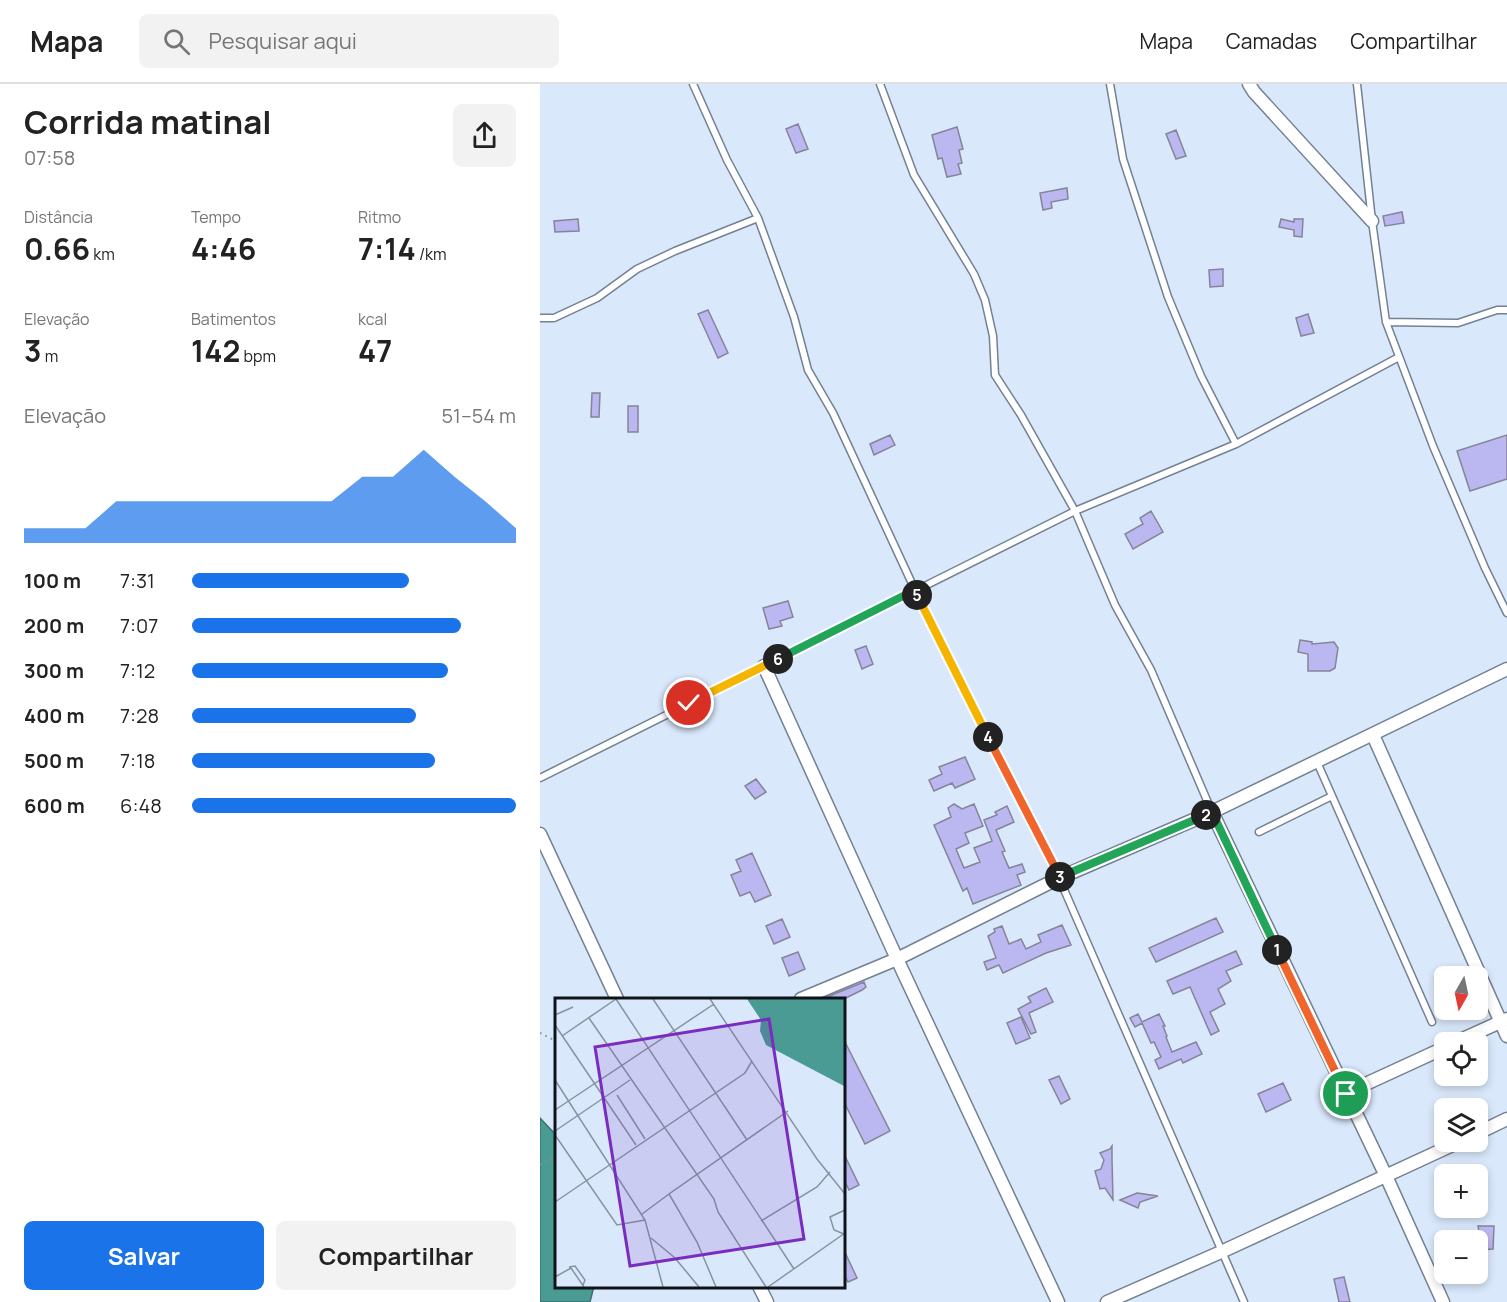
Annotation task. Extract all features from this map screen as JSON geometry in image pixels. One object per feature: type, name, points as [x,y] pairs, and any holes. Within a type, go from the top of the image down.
[{"type":"street","points":[[1249,84],[1372,221]]},
{"type":"street","points":[[764,666],[897,959],[1058,1302]]},
{"type":"street","points":[[803,998],[897,959],[1059,878],[1212,812],[1507,669]]},
{"type":"street","points":[[1373,735],[1504,1021],[1507,1036]]},
{"type":"street","points":[[1212,812],[1386,1176],[1443,1302]]},
{"type":"street","points":[[540,834],[616,998]]},
{"type":"street","points":[[1479,1032],[1504,1021]]},
{"type":"street","points":[[1346,1094],[1434,1053]]},
{"type":"street","points":[[1488,1128],[1507,1119]]},
{"type":"street","points":[[1107,1302],[1438,1152]]},
{"type":"street","points":[[760,1287],[767,1302]]},
{"type":"lane","points":[[693,84],[727,160],[758,218],[794,317],[808,370],[834,413],[915,590],[1059,878],[1244,1302]]},
{"type":"lane","points":[[880,84],[914,175],[974,274],[985,300],[993,336],[995,375],[1075,511],[1115,605],[1151,670],[1212,812]]},
{"type":"lane","points":[[1110,84],[1123,159],[1168,297],[1201,376],[1236,444]]},
{"type":"lane","points":[[1357,84],[1386,322],[1432,446],[1507,614]]},
{"type":"lane","points":[[540,318],[554,318],[565,313],[597,298],[637,269],[675,251],[758,218]]},
{"type":"lane","points":[[1386,322],[1458,323],[1497,310],[1507,310]]},
{"type":"lane","points":[[540,778],[1075,511],[1236,444],[1399,357]]},
{"type":"lane","points":[[1317,762],[1432,1022]]},
{"type":"lane","points":[[1259,832],[1332,796]]},
{"type":"path","points":[[540,1033],[555,1040]]},
{"type":"path","points":[[540,1165],[555,1156]]},
{"type":"shaded area","points":[[540,1118],[555,1134],[555,1287],[594,1287],[590,1302],[540,1302]]},
{"type":"building","points":[[798,124],[808,149],[796,153],[786,129]]},
{"type":"building","points":[[957,127],[963,149],[959,150],[962,163],[958,164],[961,174],[947,177],[942,158],[938,159],[932,135]]},
{"type":"building","points":[[1176,130],[1186,156],[1176,159],[1166,134]]},
{"type":"building","points":[[1067,188],[1068,199],[1051,202],[1052,208],[1043,210],[1040,193]]},
{"type":"building","points":[[1402,212],[1404,223],[1385,226],[1383,216]]},
{"type":"building","points":[[578,219],[579,231],[555,232],[554,221]]},
{"type":"building","points":[[1281,219],[1294,222],[1294,219],[1303,219],[1302,237],[1294,236],[1294,230],[1279,227]]},
{"type":"building","points":[[1223,269],[1223,286],[1210,287],[1209,270]]},
{"type":"building","points":[[708,310],[728,353],[718,358],[698,314]]},
{"type":"building","points":[[1308,314],[1314,333],[1301,336],[1296,318]]},
{"type":"building","points":[[592,393],[600,393],[599,417],[591,417]]},
{"type":"building","points":[[628,406],[638,406],[638,432],[628,432]]},
{"type":"building","points":[[890,435],[895,445],[874,455],[870,444]]},
{"type":"building","points":[[1507,435],[1507,479],[1470,491],[1457,451]]},
{"type":"building","points":[[1151,511],[1163,532],[1133,549],[1125,534],[1143,524],[1140,518]]},
{"type":"building","points":[[788,601],[793,617],[780,621],[782,626],[769,629],[763,608]]},
{"type":"building","points":[[1300,640],[1312,642],[1312,644],[1334,642],[1338,648],[1335,668],[1330,671],[1308,671],[1308,654],[1298,652]]},
{"type":"building","points":[[866,646],[873,664],[862,669],[855,650]]},
{"type":"building","points":[[965,757],[975,779],[955,788],[952,783],[934,791],[929,780],[942,774],[939,767]]},
{"type":"building","points":[[756,779],[766,792],[755,799],[745,786]]},
{"type":"building","points":[[954,804],[962,809],[974,804],[983,826],[965,833],[969,843],[956,849],[964,868],[980,862],[974,848],[992,841],[984,820],[997,815],[995,812],[1007,806],[1014,822],[996,830],[1009,868],[1022,864],[1025,872],[1017,875],[1021,885],[973,904],[967,888],[963,891],[934,825],[951,817],[948,808]]},
{"type":"building","points":[[752,853],[771,895],[755,902],[750,892],[740,896],[731,875],[741,871],[736,860]]},
{"type":"building","points":[[1216,918],[1223,932],[1156,962],[1149,948]]},
{"type":"building","points":[[782,919],[790,937],[774,944],[766,926]]},
{"type":"building","points":[[1062,925],[1071,945],[1046,953],[1003,973],[999,965],[987,970],[984,962],[996,958],[988,936],[995,932],[994,929],[1002,926],[1009,944],[1021,939],[1026,949],[1041,942],[1038,935]]},
{"type":"building","points":[[1236,951],[1242,964],[1226,971],[1231,981],[1218,989],[1225,1004],[1210,1012],[1219,1031],[1211,1035],[1190,987],[1173,994],[1167,981]]},
{"type":"building","points":[[798,952],[805,969],[789,976],[782,958]]},
{"type":"building","points":[[864,982],[866,987],[844,999],[824,998]]},
{"type":"building","points":[[1046,988],[1053,1002],[1029,1013],[1036,1032],[1031,1034],[1018,1009],[1031,1002],[1028,997]]},
{"type":"building","points":[[1138,1014],[1142,1022],[1159,1014],[1172,1052],[1196,1042],[1202,1054],[1183,1063],[1181,1059],[1159,1069],[1155,1060],[1161,1057],[1154,1042],[1151,1043],[1142,1023],[1135,1027],[1130,1018]]},
{"type":"building","points":[[1021,1017],[1030,1038],[1016,1044],[1007,1023]]},
{"type":"building","points":[[844,1040],[890,1131],[865,1144],[844,1102]]},
{"type":"building","points":[[1059,1076],[1070,1099],[1061,1104],[1049,1080]]},
{"type":"building","points":[[1283,1083],[1291,1100],[1266,1112],[1258,1094]]},
{"type":"building","points":[[1112,1146],[1113,1200],[1105,1188],[1100,1189],[1095,1171],[1101,1169],[1104,1160],[1100,1153]]},
{"type":"building","points":[[844,1154],[859,1185],[849,1190],[844,1180]]},
{"type":"building","points":[[1137,1193],[1158,1196],[1140,1202],[1138,1208],[1120,1200]]},
{"type":"building","points":[[1478,1226],[1494,1226],[1493,1249],[1488,1249],[1488,1230],[1479,1230]]},
{"type":"building","points":[[844,1250],[857,1278],[848,1282],[844,1274]]},
{"type":"building","points":[[1344,1277],[1350,1302],[1339,1302],[1334,1279]]},
{"type":"route","points":[[689,703],[915,590],[1059,878],[1212,812],[1346,1094]]}]
